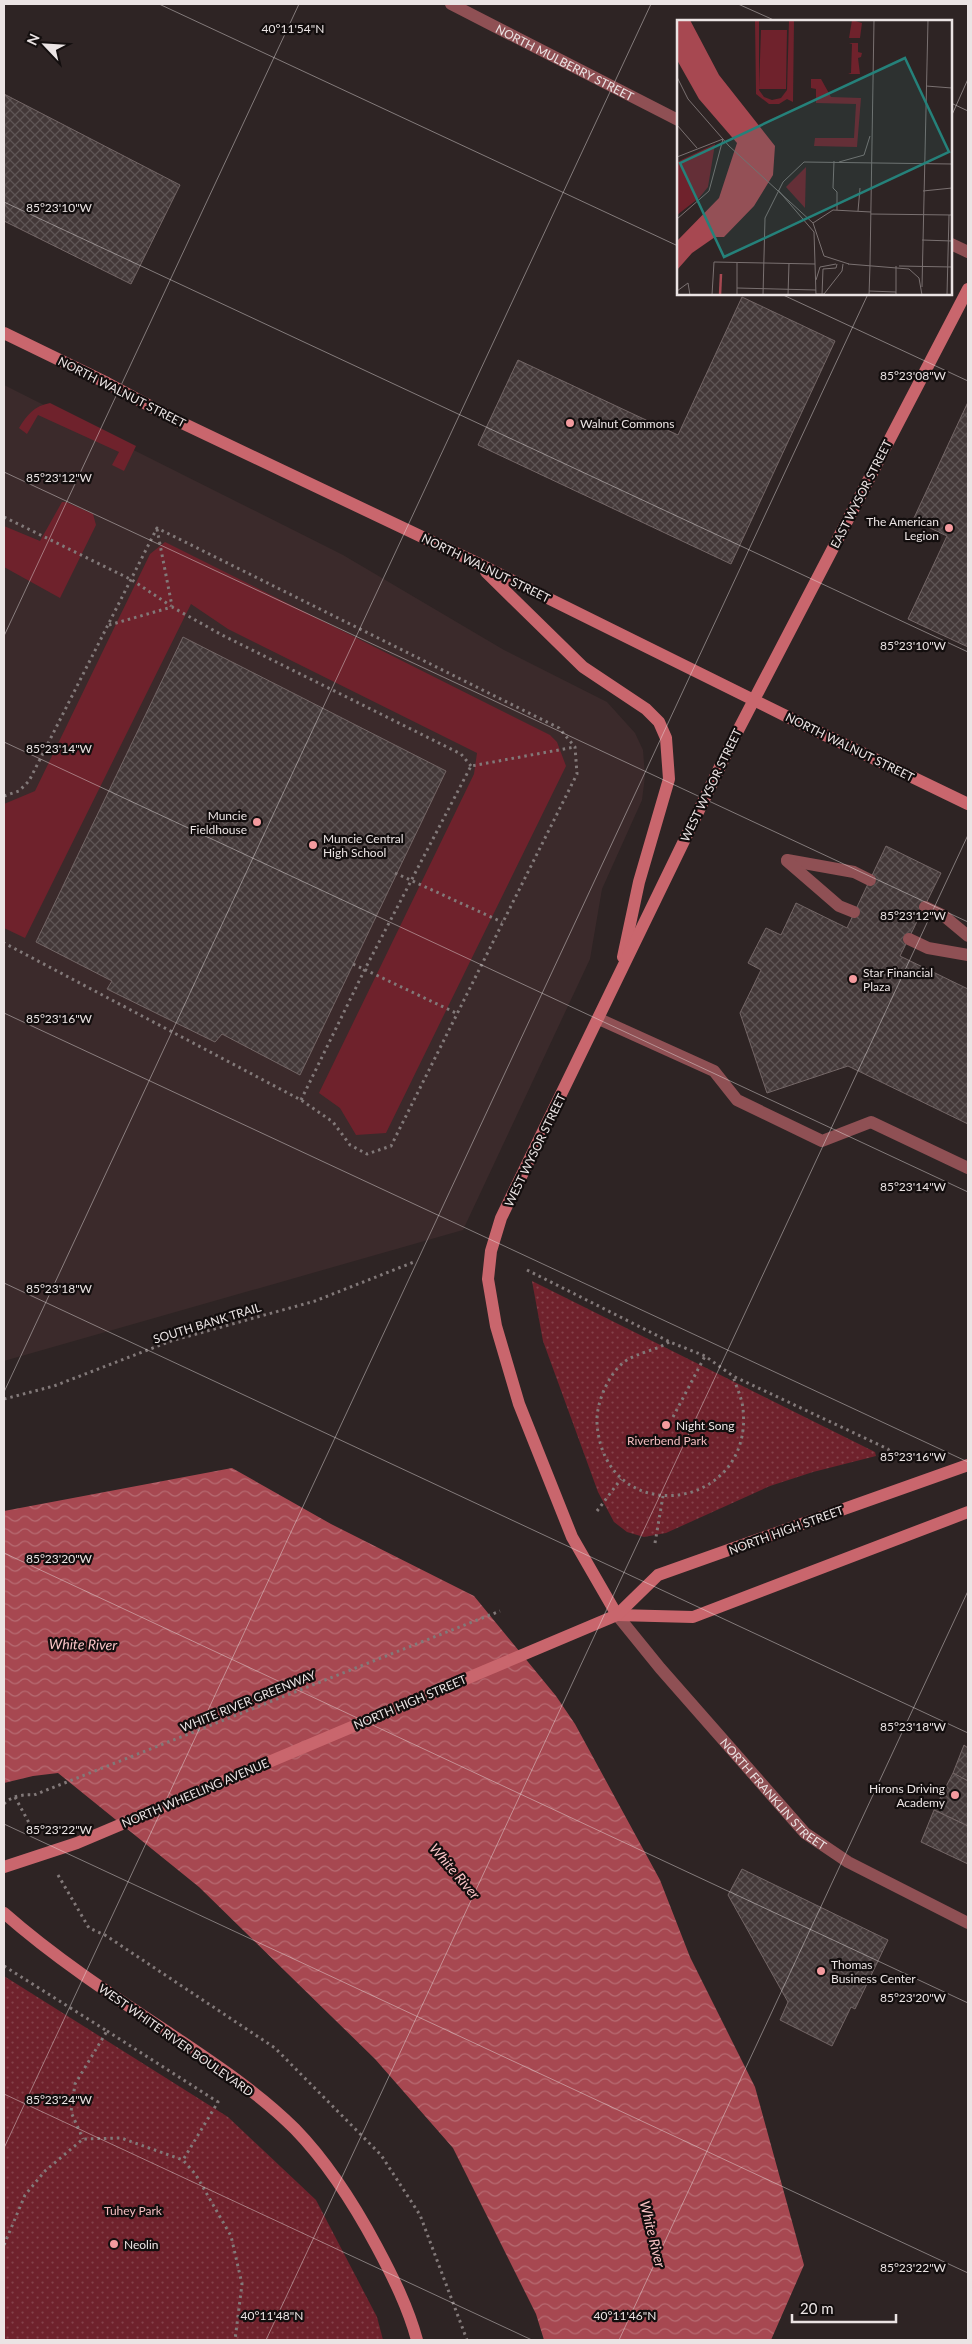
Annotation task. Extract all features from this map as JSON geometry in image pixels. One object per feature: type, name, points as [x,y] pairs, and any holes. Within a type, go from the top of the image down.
[{"type":"main road","name":"EAST WYSOR STREET","points":[[754,700],[968,289]]},
{"type":"main road","name":"NORTH WALNUT STREET","points":[[4,333],[107,383],[178,421],[477,563],[968,804]]},
{"type":"main road","points":[[477,563],[583,667],[646,709],[659,722],[666,738],[669,779],[639,882],[619,976]]},
{"type":"main road","name":"WEST WYSOR STREET","points":[[617,1615],[572,1537],[519,1404],[496,1326],[488,1279],[491,1251],[501,1218],[754,700]]},
{"type":"main road","name":"NORTH HIGH STREET","points":[[313,1742],[617,1615],[658,1575],[968,1465]]},
{"type":"main road","name":"NORTH HIGH STREET","points":[[617,1615],[693,1617],[968,1512]]},
{"type":"main road","name":"NORTH WHEELING AVENUE","points":[[4,1867],[77,1844],[313,1742]]},
{"type":"main road","name":"WEST WHITE RIVER BOULEVARD","points":[[4,1913],[33,1938],[103,1989],[215,2064],[261,2099],[295,2129],[325,2164],[354,2203],[400,2289],[417,2340]]},
{"type":"street","name":"NORTH MULBERRY STREET","points":[[451,4],[677,119]]},
{"type":"street","points":[[952,244],[968,252]]},
{"type":"street","points":[[854,912],[839,906],[787,860],[854,872],[870,880]]},
{"type":"street","points":[[925,906],[944,916],[968,936]]},
{"type":"street","points":[[909,939],[928,948],[968,954]]},
{"type":"street","points":[[599,1019],[714,1072],[737,1100],[822,1141],[871,1122],[968,1168]]},
{"type":"street","name":"NORTH FRANKLIN STREET","points":[[617,1615],[660,1668],[805,1833],[854,1865],[968,1923]]},
{"type":"path","points":[[4,517],[132,580],[222,635],[462,754],[471,766]]},
{"type":"path","points":[[4,796],[19,791],[29,782],[132,580],[156,528]]},
{"type":"path","points":[[156,528],[172,606]]},
{"type":"path","points":[[4,943],[301,1100],[333,1122],[350,1145],[367,1154],[390,1146],[577,774],[575,747],[559,728],[156,528]]},
{"type":"path","points":[[109,625],[172,606]]},
{"type":"path","points":[[471,766],[575,747]]},
{"type":"path","points":[[301,1100],[365,969],[471,766]]},
{"type":"path","points":[[395,873],[502,922]]},
{"type":"path","points":[[353,964],[456,1013]]},
{"type":"path","name":"SOUTH BANK TRAIL","points":[[4,1399],[54,1386],[171,1341],[315,1300],[414,1262]]},
{"type":"path","points":[[527,1270],[670,1342],[704,1356],[733,1376],[888,1449],[893,1458]]},
{"type":"path","points":[[670,1342],[656,1350],[641,1353],[624,1363],[612,1378],[601,1398],[597,1415],[598,1436],[607,1460],[621,1479],[645,1491],[663,1496],[689,1494],[707,1486],[722,1474],[732,1460],[741,1440],[743,1408],[733,1376]]},
{"type":"path","points":[[673,1417],[704,1356]]},
{"type":"path","points":[[597,1511],[621,1479]]},
{"type":"path","points":[[655,1543],[663,1496]]},
{"type":"path","name":"WHITE RIVER GREENWAY","points":[[4,1804],[7,1800],[25,1794],[34,1795],[500,1611]]},
{"type":"path","points":[[4,1966],[218,2102],[183,2160]]},
{"type":"path","points":[[83,2139],[71,2112],[75,2084],[107,2031]]},
{"type":"path","points":[[4,2245],[25,2195],[45,2171],[83,2139],[121,2138],[183,2160],[196,2175],[231,2236],[242,2284],[235,2340]]},
{"type":"shaded area","name":"Muncie Central High School","points":[[4,385],[343,555],[504,650],[607,702],[635,733],[643,750],[645,776],[642,800],[602,889],[590,959],[463,1230],[4,1361]]},
{"type":"green space","points":[[50,403],[136,446],[124,471],[112,465],[119,452],[38,415],[27,434],[19,428],[32,412],[40,406]]},
{"type":"green space","points":[[62,502],[93,514],[96,525],[60,598],[4,567],[4,526],[40,541]]},
{"type":"green space","points":[[165,542],[550,735],[557,742],[566,766],[386,1133],[356,1135],[340,1108],[319,1093],[474,774],[477,753],[228,629],[191,604],[25,938],[4,928],[4,804],[35,791],[150,554]]},
{"type":"green space","name":"Riverbend Park","points":[[532,1281],[875,1452],[876,1456],[813,1472],[770,1486],[666,1533],[644,1537],[627,1532],[614,1522],[598,1492],[543,1341]]},
{"type":"green space","name":"Tuhey Park","points":[[4,1976],[228,2117],[316,2200],[377,2317],[383,2340],[4,2340]]},
{"type":"water","name":"White River","points":[[232,1468],[331,1524],[474,1596],[556,1696],[575,1724],[660,1880],[690,1957],[755,2087],[804,2265],[771,2340],[544,2340],[536,2314],[453,2148],[375,2059],[199,1887],[58,1773],[33,1776],[4,1783],[4,1511]]},
{"type":"building","points":[[4,94],[180,185],[131,284],[4,221]]},
{"type":"building","name":"Walnut Commons","points":[[742,297],[835,341],[731,564],[478,445],[518,360],[678,435]]},
{"type":"building","name":"The American Legion","points":[[968,402],[968,647],[908,619],[947,536],[913,520]]},
{"type":"building","name":"Muncie Fieldhouse","points":[[183,637],[446,771],[300,1075],[222,1034],[215,1042],[107,989],[112,981],[36,942]]},
{"type":"building","name":"Star Financial Plaza","points":[[886,846],[941,873],[900,956],[968,989],[968,1124],[848,1066],[767,1093],[740,1013],[761,970],[748,963],[766,928],[781,935],[796,903],[847,928]]},
{"type":"building","points":[[964,1745],[968,1748],[968,1781],[953,1773]]},
{"type":"building","name":"Hirons Driving Academy","points":[[953,1773],[968,1781],[968,1826],[934,1810]]},
{"type":"building","points":[[934,1810],[968,1826],[968,1864],[921,1842]]},
{"type":"building","name":"Thomas Business Center","points":[[742,1869],[888,1940],[855,2009],[851,2007],[832,2046],[780,2020],[788,2002],[728,1895]]},
{"type":"place","name":"Walnut Commons","points":[[570,423]]},
{"type":"place","name":"The American Legion","points":[[949,528]]},
{"type":"place","name":"Muncie Fieldhouse","points":[[257,822]]},
{"type":"place","name":"Muncie Central High School","points":[[313,845]]},
{"type":"place","name":"Star Financial Plaza","points":[[853,979]]},
{"type":"place","name":"Night Song","points":[[666,1425]]},
{"type":"place","name":"Hirons Driving Academy","points":[[955,1795]]},
{"type":"place","name":"Thomas Business Center","points":[[821,1971]]},
{"type":"place","name":"Neolin","points":[[114,2244]]}]
